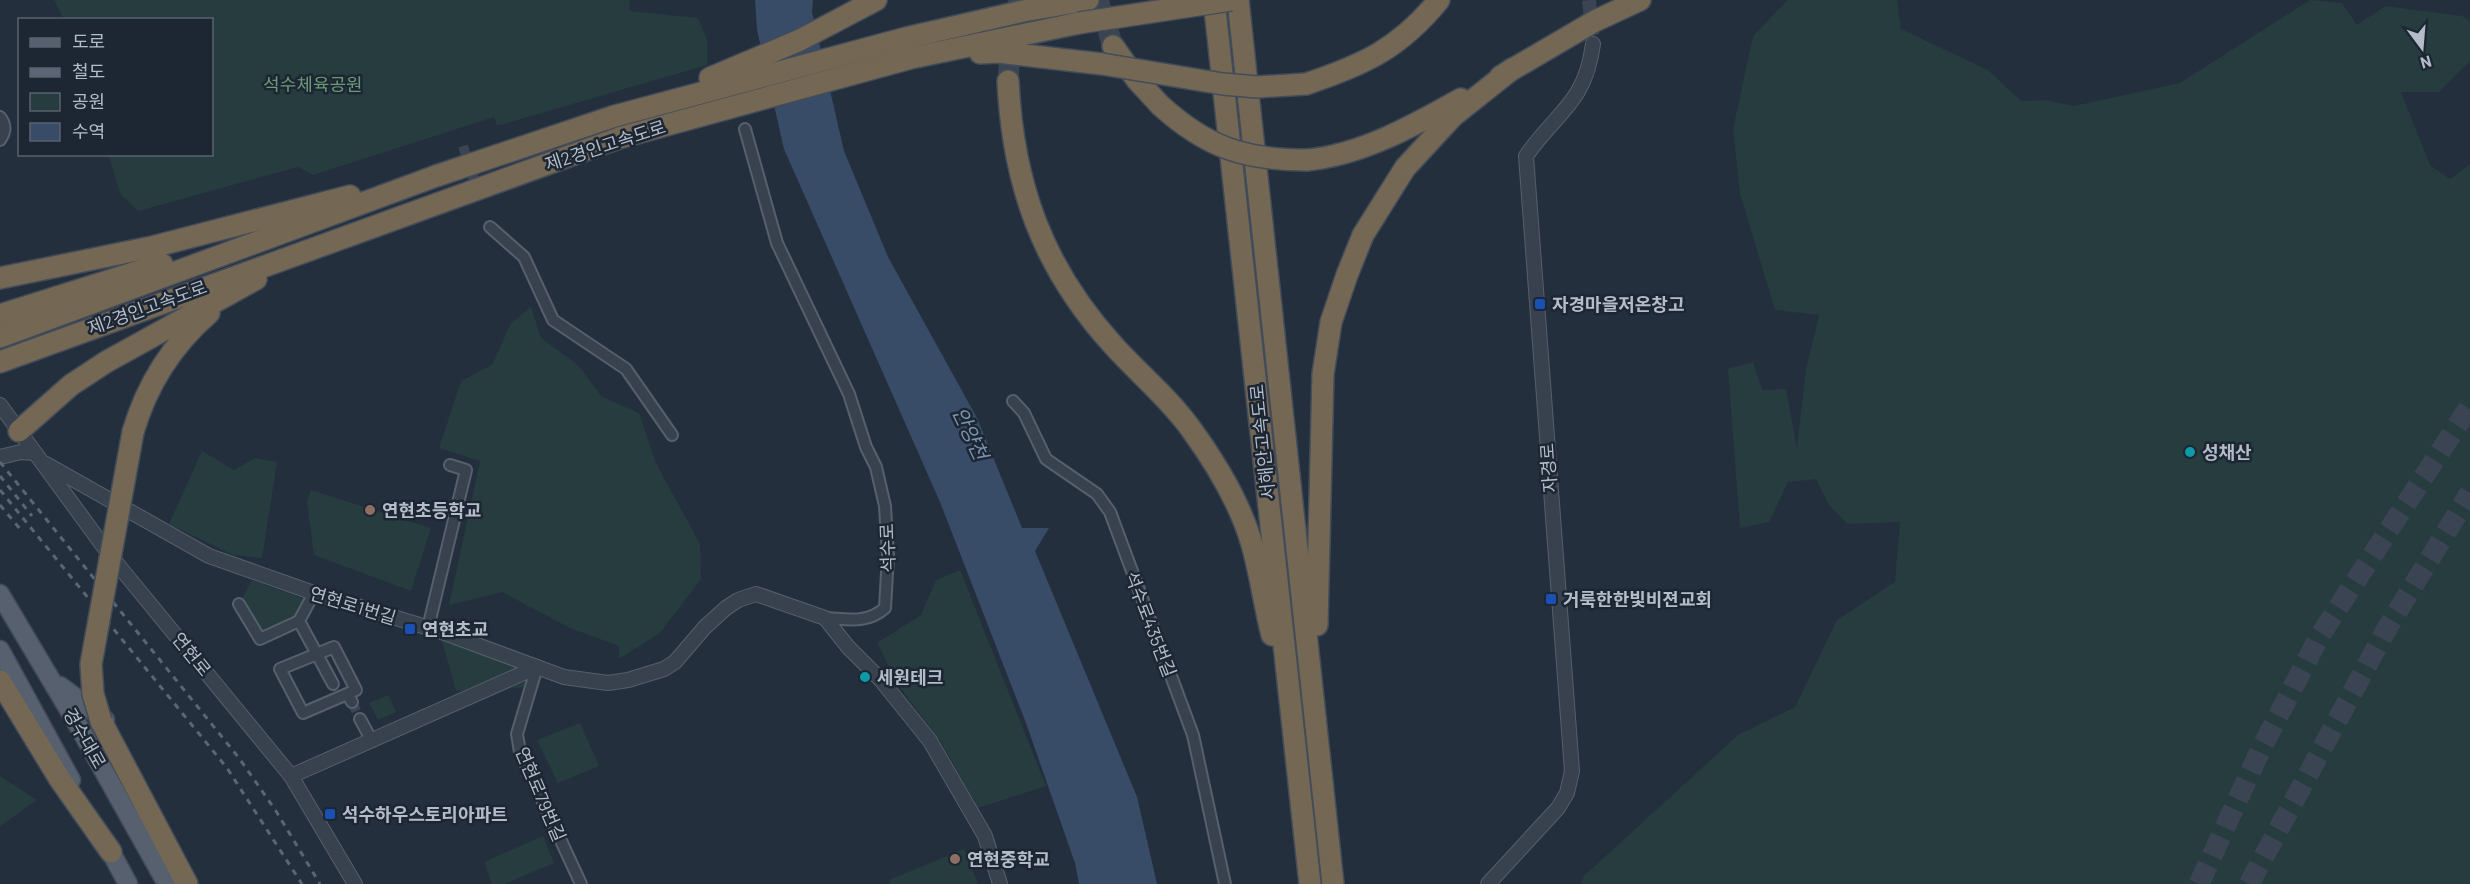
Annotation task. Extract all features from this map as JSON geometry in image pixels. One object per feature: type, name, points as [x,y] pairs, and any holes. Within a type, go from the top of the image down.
[{"type":"highway","points":[[615,116],[800,40],[876,0]]},
{"type":"highway","name":"서해안고속도로","points":[[1214,0],[1310,884]]},
{"type":"highway","name":"제2경인고속도로","points":[[0,337],[436,176],[615,116],[909,48],[1231,0]]},
{"type":"highway","name":"서해안고속도로","points":[[1238,0],[1333,884]]},
{"type":"highway","points":[[1245,68],[1248,0]]},
{"type":"highway","points":[[909,48],[1107,55],[1223,84],[1257,87],[1306,84],[1354,68],[1380,53],[1403,37],[1439,0]]},
{"type":"highway","points":[[1107,55],[1137,80],[1186,128],[1230,150],[1264,160],[1306,160],[1348,153],[1395,133],[1595,21],[1640,0]]},
{"type":"highway","name":"제2경인고속도로","points":[[0,362],[619,138],[1023,11],[1080,1]]},
{"type":"highway","points":[[1315,704],[1323,374],[1331,322],[1363,235],[1405,168],[1453,116],[1512,69]]},
{"type":"highway","points":[[1008,81],[1020,177],[1032,213],[1063,281],[1082,309],[1112,344],[1190,427],[1236,502],[1251,541],[1292,713]]},
{"type":"highway","points":[[0,278],[152,247],[278,212],[436,176]]},
{"type":"highway","points":[[20,431],[71,385],[106,362],[258,277],[354,232]]},
{"type":"highway","points":[[0,315],[141,268],[248,245]]},
{"type":"highway","points":[[187,884],[101,721],[93,694],[91,664],[134,432],[146,394],[175,348],[212,311],[258,277]]},
{"type":"highway","points":[[0,681],[39,745],[111,852]]},
{"type":"highway","points":[[0,695],[39,745]]},
{"type":"main road","name":"경수대로","points":[[0,594],[52,679],[167,884]]},
{"type":"main road","name":"경수대로","points":[[0,650],[128,884]]},
{"type":"main road","points":[[52,679],[108,722],[196,884]]},
{"type":"street","name":"자경로","points":[[1488,884],[1558,808],[1567,793],[1572,771],[1526,156],[1542,134],[1574,100],[1590,65],[1593,44]]},
{"type":"street","points":[[0,117],[4,123],[5,133],[0,140]]},
{"type":"street","name":"석수로","points":[[745,129],[777,243],[849,394],[866,447],[876,466],[885,506],[888,585],[885,608],[866,620],[825,618]]},
{"type":"street","points":[[490,227],[524,257],[553,320],[626,369],[672,435]]},
{"type":"street","name":"석수로435번길","points":[[1012,401],[1024,413],[1046,459],[1097,494],[1110,512],[1193,735],[1225,884]]},
{"type":"street","name":"연현로","points":[[0,405],[35,453],[46,464],[70,503],[109,554],[291,776],[355,884]]},
{"type":"street","points":[[0,456],[20,431]]},
{"type":"street","points":[[0,456],[35,453]]},
{"type":"street","name":"연현로1번길","points":[[46,464],[209,556],[314,593],[428,628],[564,677],[608,684],[628,681],[664,669],[675,662],[705,627],[726,608],[738,600],[756,594],[825,618]]},
{"type":"street","points":[[428,628],[466,470],[450,465]]},
{"type":"street","points":[[109,554],[128,511]]},
{"type":"street","points":[[238,603],[260,639],[299,621],[314,593]]},
{"type":"street","points":[[825,618],[881,680],[930,741],[985,836],[1000,884]]},
{"type":"street","points":[[299,621],[333,684]]},
{"type":"street","points":[[333,647],[356,690],[349,698],[303,713],[280,669],[317,654],[333,647]]},
{"type":"street","points":[[291,776],[537,667]]},
{"type":"street","name":"연현로79번길","points":[[537,667],[517,734],[520,752],[581,884]]},
{"type":"street","points":[[360,719],[372,741]]},
{"type":"green space","name":"석수체육공원","points":[[54,0],[630,0],[629,11],[698,18],[707,39],[707,65],[497,126],[494,117],[313,175],[298,167],[138,211],[121,195],[108,156],[213,156],[213,18],[63,18]]},
{"type":"green space","points":[[1788,0],[1897,0],[1901,29],[1988,70],[2021,101],[2045,100],[2074,106],[2180,83],[2310,0],[2342,3],[2357,25],[2385,6],[2462,16],[2470,21],[2470,61],[2439,92],[2401,92],[2430,165],[2450,179],[2470,164],[2470,884],[1581,884],[1584,876],[1738,735],[1795,707],[1837,620],[1895,582],[1900,522],[1847,524],[1829,505],[1816,479],[1788,482],[1769,522],[1740,528],[1728,369],[1753,362],[1762,390],[1786,389],[1797,448],[1806,369],[1819,315],[1775,310],[1740,194],[1733,129],[1753,36]]},
{"type":"green space","points":[[531,307],[541,338],[579,366],[602,397],[639,413],[656,463],[700,544],[701,579],[660,633],[619,659],[619,646],[570,628],[502,592],[449,605],[480,461],[439,448],[461,381],[492,365],[511,323]]},
{"type":"green space","points":[[202,451],[234,470],[255,458],[277,462],[262,558],[233,555],[169,524]]},
{"type":"green space","points":[[311,490],[431,528],[411,591],[314,555],[307,501]]},
{"type":"green space","points":[[960,570],[1046,786],[978,808],[941,742],[899,686],[877,643],[921,615],[936,580]]},
{"type":"green space","points":[[252,580],[310,601],[299,621],[260,639],[239,604]]},
{"type":"green space","points":[[439,631],[537,667],[532,687],[456,691]]},
{"type":"green space","points":[[388,695],[396,712],[378,720],[369,703]]},
{"type":"green space","points":[[580,723],[599,766],[558,783],[537,740]]},
{"type":"green space","points":[[0,776],[37,800],[0,826]]},
{"type":"green space","points":[[543,836],[554,863],[504,884],[492,884],[484,862]]},
{"type":"green space","name":"연현중학교","points":[[964,849],[978,884],[891,884],[889,880]]},
{"type":"water","name":"안양천","points":[[755,0],[813,0],[812,12],[844,151],[888,257],[977,418],[1022,528],[1049,528],[1035,551],[1137,797],[1157,884],[1079,884],[1075,863],[1026,723],[940,502],[784,149],[757,30]]},
{"type":"tunnel","points":[[1008,81],[1011,37],[1019,0]]},
{"type":"tunnel","points":[[1098,0],[1113,46]]},
{"type":"tunnel","points":[[1589,0],[1593,44]]},
{"type":"tunnel","points":[[463,146],[481,202]]},
{"type":"tunnel","points":[[2199,884],[2260,751],[2319,637],[2470,406]]},
{"type":"tunnel","points":[[2249,884],[2386,630],[2470,493]]},
{"type":"tunnel","points":[[352,702],[360,719]]},
{"type":"railway","points":[[0,462],[239,758],[276,811],[320,884]]},
{"type":"railway","points":[[0,476],[32,516]]},
{"type":"railway","points":[[0,490],[227,768],[302,884]]},
{"type":"railway","points":[[0,505],[21,530]]},
{"type":"place","name":"자경마을저온창고","points":[[1540,304]]},
{"type":"place","name":"성채산","points":[[2190,452]]},
{"type":"place","name":"연현초등학교","points":[[370,510]]},
{"type":"place","name":"거룩한한빛비젼교회","points":[[1551,599]]},
{"type":"place","name":"연현초교","points":[[410,629]]},
{"type":"place","name":"세원테크","points":[[865,677]]},
{"type":"place","name":"석수하우스토리아파트","points":[[330,814]]},
{"type":"place","name":"연현중학교","points":[[955,859]]}]
